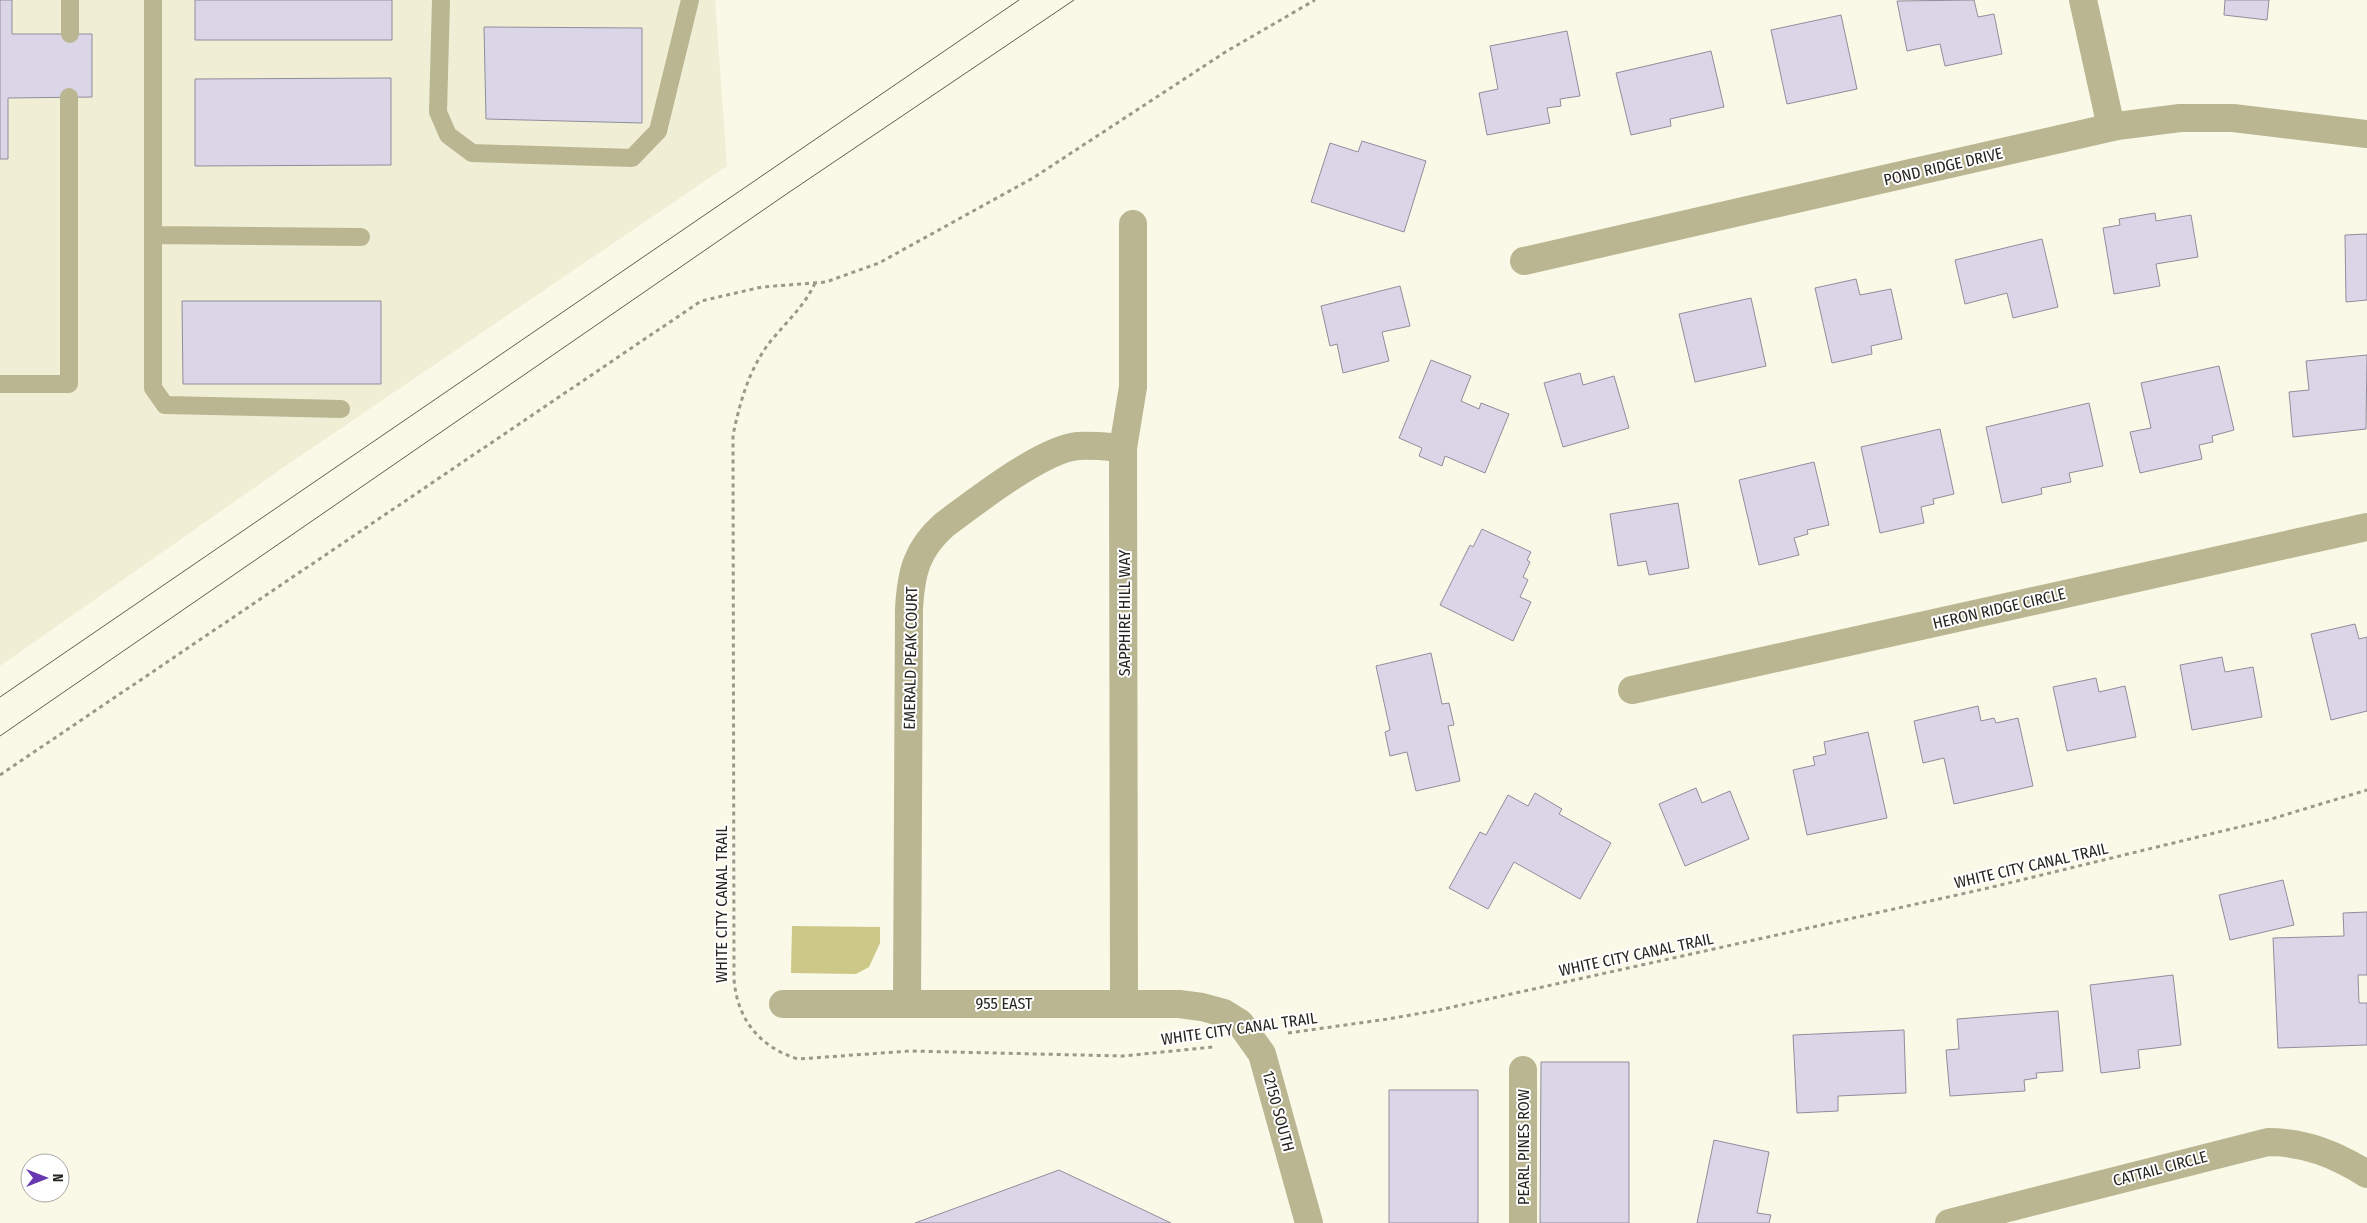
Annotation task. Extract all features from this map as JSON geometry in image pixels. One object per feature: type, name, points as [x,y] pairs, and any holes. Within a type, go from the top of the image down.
[{"type":"street","points":[[2083,0],[2111,127]]},
{"type":"street","name":"POND RIDGE DRIVE","points":[[1524,261],[2111,127],[2180,118],[2233,118],[2367,134]]},
{"type":"street","name":"SAPPHIRE HILL WAY","points":[[1124,1003],[1124,448],[1133,387],[1133,224]]},
{"type":"street","name":"EMERALD PEAK COURT","points":[[907,1004],[909,609],[910,588],[920,551],[944,525],[1042,458],[1077,446],[1124,448]]},
{"type":"street","name":"HERON RIDGE CIRCLE","points":[[1632,690],[2367,527]]},
{"type":"street","name":"955 EAST","points":[[783,1004],[1179,1004],[1202,1007],[1224,1013]]},
{"type":"street","name":"12150 SOUTH","points":[[1224,1013],[1240,1023],[1262,1054],[1309,1223]]},
{"type":"street","name":"PEARL PINES ROW","points":[[1523,1070],[1523,1223]]},
{"type":"street","name":"CATTAIL CIRCLE","points":[[1949,1223],[2268,1142],[2286,1142],[2324,1151],[2367,1174]]},
{"type":"lane","points":[[70,0],[70,34]]},
{"type":"lane","points":[[153,0],[152,388],[165,405],[342,409]]},
{"type":"lane","points":[[441,0],[438,112],[448,135],[472,153],[632,158],[658,131],[690,0]]},
{"type":"lane","points":[[0,384],[69,384],[69,98]]},
{"type":"lane","points":[[153,235],[361,237]]},
{"type":"path","points":[[0,775],[701,301],[762,287],[826,282],[854,273],[878,262],[1033,178],[1227,51],[1315,0]]},
{"type":"path","name":"WHITE CITY CANAL TRAIL","points":[[814,283],[803,304],[768,344],[756,364],[746,386],[733,435],[734,979],[737,1003],[748,1026],[771,1048],[798,1059],[910,1051],[1124,1056],[1199,1050],[1253,1039],[1439,1010],[1984,889],[2216,833],[2367,790]]},
{"type":"shaded area","points":[[0,0],[715,0],[727,166],[281,469],[0,666]]},
{"type":"shaded area","points":[[792,926],[880,927],[880,943],[869,967],[856,974],[791,973]]},
{"type":"building","points":[[0,0],[12,0],[12,34],[92,34],[92,97],[8,98],[8,159],[0,159]]},
{"type":"building","points":[[195,0],[392,0],[392,40],[195,40]]},
{"type":"building","points":[[1974,0],[1978,17],[1994,14],[2002,54],[1945,66],[1940,44],[1907,51],[1897,1]]},
{"type":"building","points":[[2225,0],[2269,0],[2267,20],[2224,15]]},
{"type":"building","points":[[1841,15],[1857,89],[1787,104],[1771,30]]},
{"type":"building","points":[[484,27],[642,28],[642,123],[486,119]]},
{"type":"building","points":[[1567,31],[1580,96],[1560,99],[1561,106],[1547,108],[1550,123],[1487,135],[1479,93],[1498,89],[1490,46]]},
{"type":"building","points":[[1711,51],[1724,107],[1670,119],[1671,126],[1631,135],[1616,73]]},
{"type":"building","points":[[391,78],[391,165],[195,166],[195,79]]},
{"type":"building","points":[[1362,141],[1426,161],[1404,232],[1311,202],[1330,143],[1358,152]]},
{"type":"building","points":[[2155,213],[2156,221],[2191,215],[2198,257],[2156,264],[2160,286],[2114,294],[2103,228],[2120,225],[2119,219]]},
{"type":"building","points":[[2367,234],[2367,300],[2346,302],[2345,235]]},
{"type":"building","points":[[2042,239],[2058,307],[2013,318],[2007,293],[1965,304],[1955,260]]},
{"type":"building","points":[[1856,279],[1860,295],[1891,289],[1902,339],[1871,346],[1872,354],[1832,363],[1815,288]]},
{"type":"building","points":[[1400,286],[1410,326],[1382,332],[1389,361],[1343,373],[1337,344],[1330,346],[1321,306]]},
{"type":"building","points":[[1751,298],[1766,366],[1695,382],[1679,314]]},
{"type":"building","points":[[182,301],[381,301],[381,384],[183,384]]},
{"type":"building","points":[[2367,355],[2366,429],[2293,437],[2289,392],[2309,390],[2306,361]]},
{"type":"building","points":[[1431,360],[1471,376],[1461,401],[1479,409],[1481,403],[1509,414],[1485,473],[1445,456],[1442,466],[1419,456],[1422,448],[1399,438]]},
{"type":"building","points":[[2219,366],[2234,430],[2212,436],[2213,442],[2199,445],[2202,459],[2140,473],[2130,432],[2151,428],[2141,383]]},
{"type":"building","points":[[1580,373],[1583,385],[1614,376],[1629,428],[1563,447],[1544,383]]},
{"type":"building","points":[[2089,403],[2103,466],[2069,473],[2071,482],[2041,488],[2042,494],[2002,503],[1986,427]]},
{"type":"building","points":[[1940,429],[1954,494],[1933,499],[1934,504],[1921,507],[1924,523],[1880,533],[1861,447]]},
{"type":"building","points":[[1814,462],[1829,525],[1807,530],[1808,534],[1794,538],[1799,555],[1759,565],[1739,480]]},
{"type":"building","points":[[1678,503],[1689,568],[1649,575],[1646,561],[1618,566],[1610,514]]},
{"type":"building","points":[[1482,529],[1531,552],[1527,560],[1530,562],[1523,577],[1528,580],[1520,597],[1531,602],[1513,641],[1440,605],[1470,545],[1473,547]]},
{"type":"building","points":[[2355,624],[2359,639],[2367,637],[2367,711],[2331,720],[2311,634]]},
{"type":"building","points":[[1431,653],[1442,704],[1449,703],[1454,725],[1448,726],[1460,781],[1416,791],[1407,752],[1390,756],[1385,732],[1390,730],[1376,666]]},
{"type":"building","points":[[2222,657],[2225,672],[2253,667],[2262,717],[2192,730],[2180,665]]},
{"type":"building","points":[[2096,678],[2099,692],[2125,686],[2136,737],[2067,751],[2053,687]]},
{"type":"building","points":[[1978,706],[1981,721],[1994,718],[1996,723],[2018,718],[2033,786],[1954,804],[1944,758],[1923,763],[1914,721]]},
{"type":"building","points":[[1868,732],[1887,818],[1807,835],[1793,770],[1815,765],[1813,757],[1826,754],[1824,742]]},
{"type":"building","points":[[1696,788],[1702,803],[1730,791],[1749,839],[1685,866],[1659,804]]},
{"type":"building","points":[[1535,793],[1562,809],[1559,814],[1611,843],[1580,899],[1514,862],[1488,909],[1449,888],[1480,832],[1486,835],[1508,795],[1528,806]]},
{"type":"building","points":[[2283,880],[2294,925],[2230,940],[2219,895]]},
{"type":"building","points":[[2367,912],[2367,975],[2358,975],[2359,1003],[2367,1003],[2367,1045],[2278,1048],[2273,938],[2344,936],[2343,913]]},
{"type":"building","points":[[2173,975],[2181,1045],[2138,1050],[2140,1068],[2101,1073],[2090,985]]},
{"type":"building","points":[[2058,1011],[2063,1071],[2036,1073],[2037,1078],[2024,1080],[2025,1091],[1950,1096],[1946,1050],[1959,1049],[1957,1019]]},
{"type":"building","points":[[1904,1030],[1906,1093],[1838,1096],[1838,1111],[1797,1113],[1793,1035]]},
{"type":"building","points":[[1541,1062],[1629,1062],[1629,1223],[1540,1223]]},
{"type":"building","points":[[1389,1090],[1478,1090],[1478,1223],[1389,1223]]},
{"type":"building","points":[[1714,1140],[1769,1152],[1757,1213],[1771,1215],[1769,1223],[1697,1223]]},
{"type":"building","points":[[1059,1170],[1171,1223],[915,1223]]},
{"type":"tram line","points":[[0,697],[1019,0]]},
{"type":"tram line","points":[[0,736],[788,193],[1074,0]]}]
